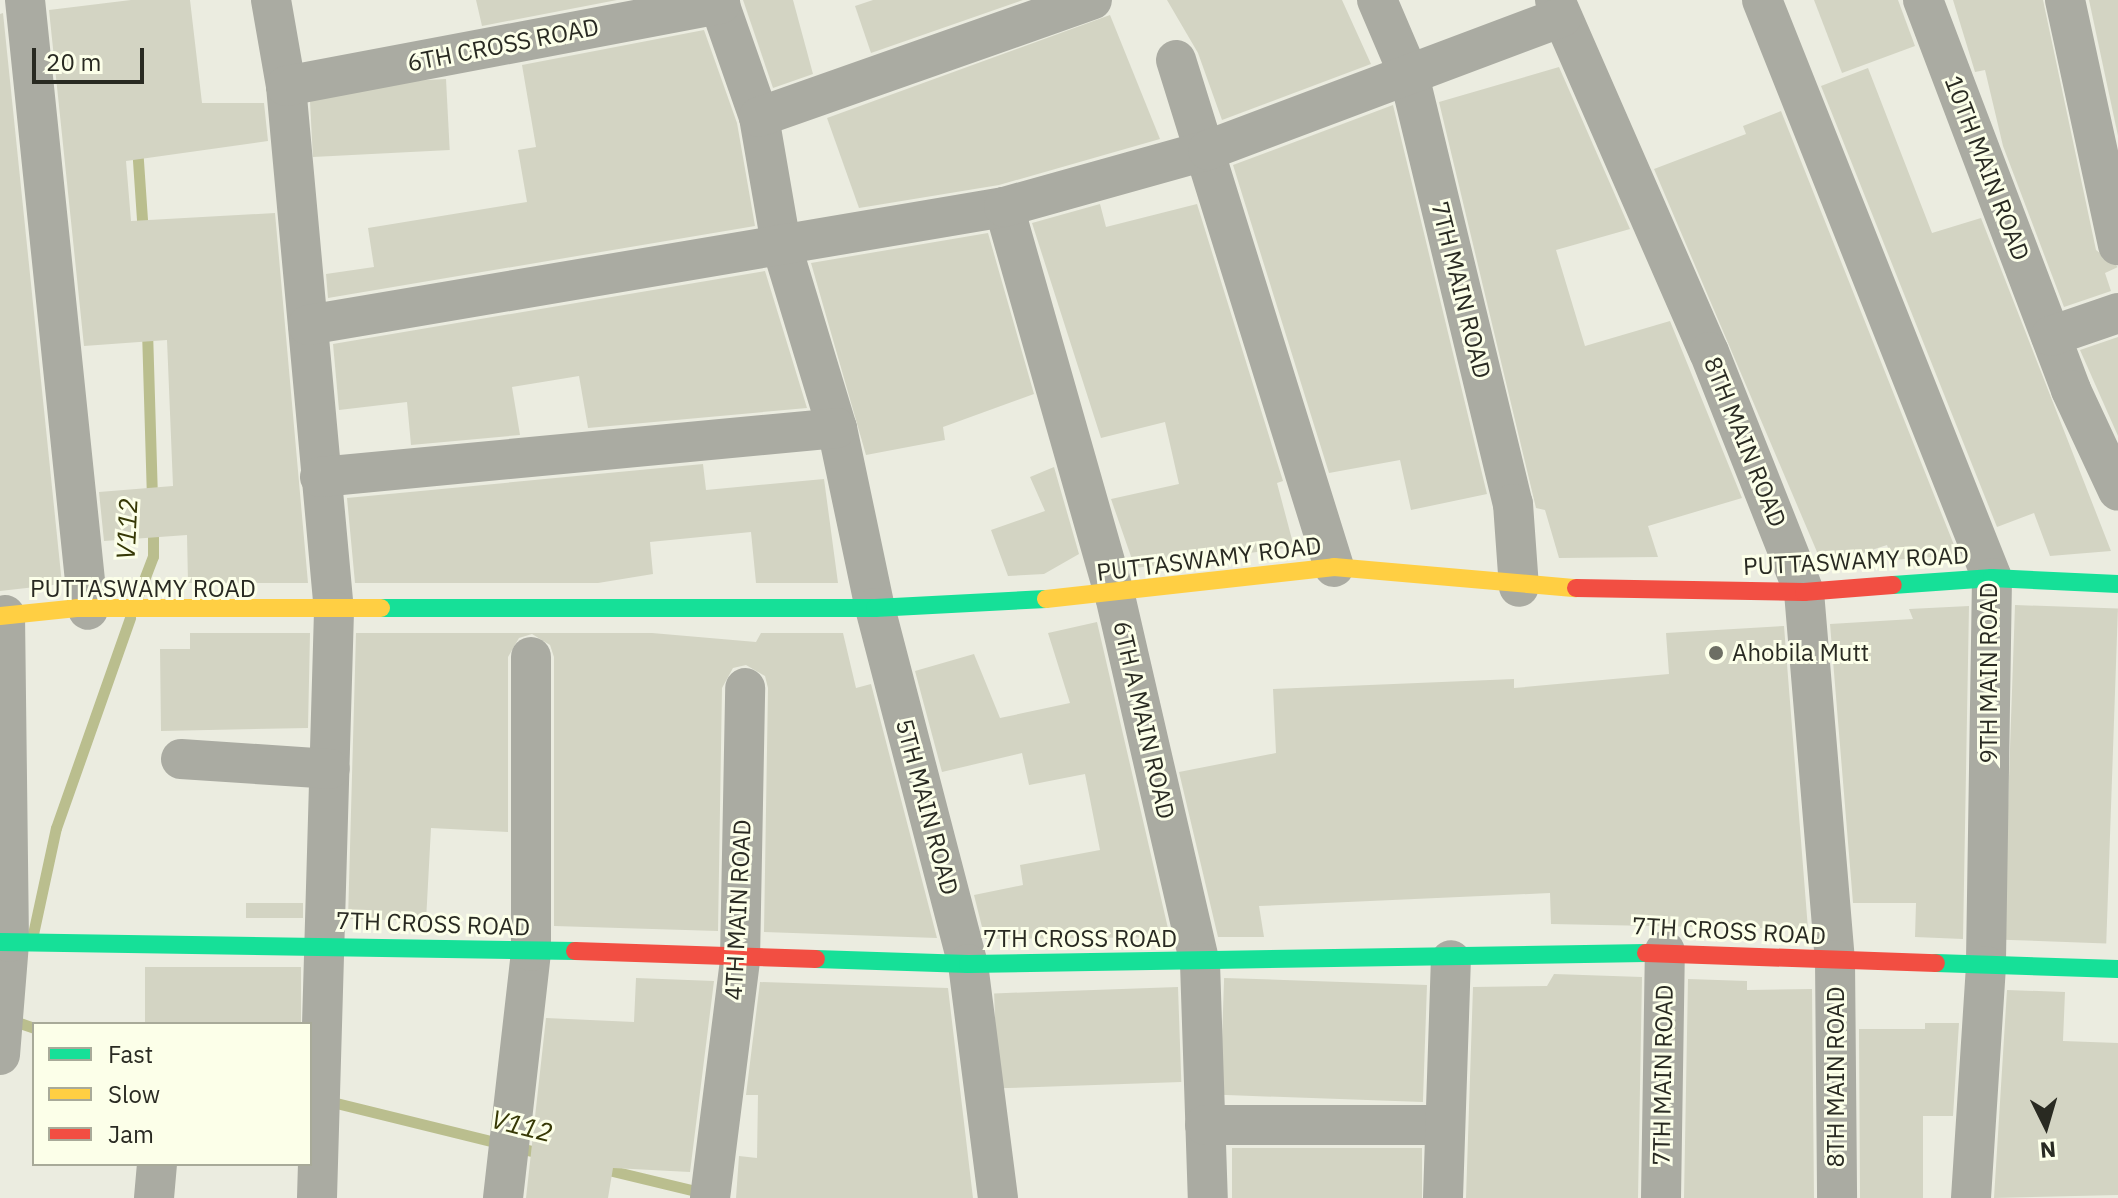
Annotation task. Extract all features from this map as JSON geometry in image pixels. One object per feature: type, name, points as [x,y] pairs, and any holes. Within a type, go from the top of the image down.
[{"type":"main road","name":"PUTTASWAMY ROAD","points":[[3,616],[106,610],[174,613],[496,608],[875,608],[1115,596],[1334,567],[1519,587],[1804,592],[1992,578],[2118,584]]},
{"type":"main road","name":"7TH CROSS ROAD","points":[[17,943],[323,943],[740,959],[968,964],[1451,960],[1545,949],[2118,969]]},
{"type":"street","points":[[25,0],[106,610]]},
{"type":"street","points":[[271,0],[286,86],[334,611],[323,943],[325,1100],[317,1198]]},
{"type":"street","points":[[759,117],[1092,0]]},
{"type":"street","name":"7TH MAIN ROAD","points":[[1377,0],[1409,75],[1513,504],[1519,587]]},
{"type":"street","name":"9TH MAIN ROAD","points":[[1762,0],[1992,578],[1986,966],[1971,1198]]},
{"type":"street","name":"10TH MAIN ROAD","points":[[1923,0],[2051,336],[2106,441],[2118,491]]},
{"type":"street","points":[[2065,0],[2118,245]]},
{"type":"street","name":"6TH CROSS ROAD","points":[[286,86],[719,2]]},
{"type":"street","name":"5TH MAIN ROAD","points":[[719,2],[759,117],[781,244],[837,428],[875,608],[968,964],[998,1198]]},
{"type":"street","points":[[308,325],[1004,207],[1208,150],[1409,75],[1558,9]]},
{"type":"street","name":"8TH MAIN ROAD","points":[[1558,9],[1709,352],[1804,592],[1835,960],[1837,1198]]},
{"type":"street","points":[[1176,60],[1208,150],[1334,567]]},
{"type":"street","name":"6TH A MAIN ROAD","points":[[1004,207],[1115,596],[1200,963],[1208,1198]]},
{"type":"street","points":[[2051,336],[2118,313]]},
{"type":"street","points":[[320,477],[837,428]]},
{"type":"street","points":[[0,1055],[17,943],[3,616]]},
{"type":"street","points":[[505,1162],[531,951],[531,657]]},
{"type":"street","name":"4TH MAIN ROAD","points":[[710,1196],[740,959],[745,688]]},
{"type":"street","points":[[181,759],[330,769]]},
{"type":"street","name":"7TH MAIN ROAD","points":[[1661,1198],[1665,951]]},
{"type":"street","points":[[1443,1198],[1451,960]]},
{"type":"street","points":[[1205,1125],[1445,1125]]},
{"type":"street","points":[[154,1198],[157,1166]]},
{"type":"building","points":[[131,0],[190,0],[202,103],[264,103],[268,141],[126,161],[131,221],[275,213],[308,583],[188,583],[187,535],[104,541],[99,492],[173,486],[167,340],[84,346],[49,10]]},
{"type":"building","points":[[476,0],[617,0],[482,26]]},
{"type":"building","points":[[743,0],[793,0],[813,74],[773,88]]},
{"type":"building","points":[[873,0],[1023,0],[871,53],[855,6]]},
{"type":"building","points":[[1167,0],[1342,0],[1371,64],[1222,120],[1198,53]]},
{"type":"building","points":[[1814,0],[1898,0],[1915,46],[1842,73]]},
{"type":"building","points":[[1953,0],[2043,0],[2096,250],[2118,267],[2105,273],[2111,291],[2064,307],[2003,146],[1985,70],[1975,72]]},
{"type":"building","points":[[2089,0],[2118,0],[2118,136]]},
{"type":"building","points":[[3,13],[62,584],[0,591],[0,14]]},
{"type":"building","points":[[1110,15],[1160,139],[999,185],[859,208],[827,118]]},
{"type":"building","points":[[704,30],[737,123],[755,226],[328,298],[326,274],[374,267],[368,228],[527,202],[518,150],[536,147],[522,65]]},
{"type":"building","points":[[1559,67],[1630,229],[1556,250],[1585,346],[1670,321],[1742,498],[1648,526],[1658,557],[1559,558],[1545,510],[1536,508],[1439,102]]},
{"type":"building","points":[[1868,68],[1932,233],[1981,218],[2111,551],[2050,556],[2034,513],[1997,527],[1821,86]]},
{"type":"building","points":[[446,79],[450,150],[313,157],[309,86]]},
{"type":"building","points":[[1393,105],[1487,494],[1411,510],[1400,460],[1329,473],[1233,165]]},
{"type":"building","points":[[1781,111],[1958,555],[1892,560],[1887,545],[1823,566],[1654,169],[1746,134],[1743,126]]},
{"type":"building","points":[[1100,204],[1106,227],[1197,204],[1283,481],[1277,483],[1294,547],[1135,568],[1111,499],[1179,484],[1165,422],[1101,438],[1032,223]]},
{"type":"building","points":[[988,233],[1034,394],[943,427],[945,440],[866,455],[811,263]]},
{"type":"building","points":[[765,271],[807,408],[588,428],[579,376],[512,387],[520,435],[411,445],[407,402],[339,410],[333,344]]},
{"type":"building","points":[[2118,337],[2118,436],[2080,350]]},
{"type":"building","points":[[703,464],[706,490],[824,479],[838,583],[756,583],[751,532],[650,542],[653,574],[598,583],[355,583],[347,498]]},
{"type":"building","points":[[1054,467],[1079,554],[1044,574],[1008,576],[991,530],[1045,511],[1030,477]]},
{"type":"building","points":[[2015,605],[2118,609],[2106,943],[2003,940]]},
{"type":"building","points":[[1969,606],[1963,939],[1915,937],[1916,903],[1853,903],[1830,624],[1913,619],[1909,609]]},
{"type":"building","points":[[1097,622],[1170,937],[985,939],[974,895],[1023,885],[1020,865],[1100,850],[1085,774],[1029,785],[1022,753],[942,772],[915,671],[974,654],[1000,718],[1070,703],[1048,633]]},
{"type":"building","points":[[1784,626],[1808,929],[1551,924],[1550,893],[1259,906],[1264,937],[1218,937],[1179,772],[1276,753],[1273,689],[1514,679],[1514,688],[1669,674],[1666,633]]},
{"type":"building","points":[[190,633],[310,633],[308,728],[161,731],[160,649],[190,649]]},
{"type":"building","points":[[356,633],[652,633],[756,642],[761,633],[843,633],[856,688],[871,684],[937,938],[764,932],[768,688],[765,676],[746,665],[733,668],[722,688],[718,931],[554,926],[554,657],[550,645],[532,634],[519,638],[508,657],[508,832],[431,828],[426,921],[348,919]]},
{"type":"building","points":[[246,903],[303,903],[303,918],[246,918]]},
{"type":"building","points":[[145,967],[301,967],[301,1022],[145,1022]]},
{"type":"building","points":[[1554,974],[1642,977],[1638,1198],[1466,1198],[1473,987],[1547,986]]},
{"type":"building","points":[[636,978],[714,981],[690,1172],[613,1168],[608,1198],[526,1198],[546,1018],[634,1022]]},
{"type":"building","points":[[1224,978],[1427,985],[1423,1102],[1220,1095]]},
{"type":"building","points":[[1688,979],[1747,981],[1747,990],[1812,989],[1814,1198],[1684,1198]]},
{"type":"building","points":[[760,982],[948,988],[973,1198],[736,1198],[739,1156],[757,1158],[758,1095],[746,1095]]},
{"type":"building","points":[[1178,987],[1181,1082],[997,1088],[994,993]]},
{"type":"building","points":[[2007,990],[2065,992],[2063,1041],[2118,1043],[2118,1195],[1994,1198]]},
{"type":"building","points":[[1925,1023],[1959,1023],[1953,1116],[1923,1116],[1923,1198],[1860,1198],[1859,1029],[1925,1029]]},
{"type":"building","points":[[1232,1148],[1422,1148],[1422,1198],[1232,1198]]},
{"type":"waterway","name":"V112","points":[[137,146],[143,233]]},
{"type":"waterway","name":"V112","points":[[147,330],[152,501]]},
{"type":"waterway","name":"V112","points":[[137,598],[153,556],[153,526]]},
{"type":"waterway","name":"V112","points":[[33,934],[56,828],[130,618]]},
{"type":"waterway","name":"V112","points":[[14,1021],[32,1027]]},
{"type":"waterway","name":"V112","points":[[328,1101],[544,1154]]},
{"type":"waterway","name":"V112","points":[[600,1168],[704,1193]]},
{"type":"traffic: fast","points":[[1893,585],[1992,578],[2118,584]]},
{"type":"traffic: fast","points":[[381,608],[875,608],[1046,599]]},
{"type":"traffic: fast","points":[[0,942],[575,951]]},
{"type":"traffic: fast","points":[[816,959],[968,964],[1646,953]]},
{"type":"traffic: fast","points":[[1936,963],[2118,969]]},
{"type":"traffic: slow","points":[[1046,599],[1334,567],[1576,588]]},
{"type":"traffic: slow","points":[[0,616],[77,608],[381,608]]},
{"type":"traffic: jam","points":[[1576,588],[1804,592],[1893,585]]},
{"type":"traffic: jam","points":[[575,951],[816,959]]},
{"type":"traffic: jam","points":[[1646,953],[1936,963]]},
{"type":"place","name":"Ahobila Mutt","points":[[1716,653]]}]
